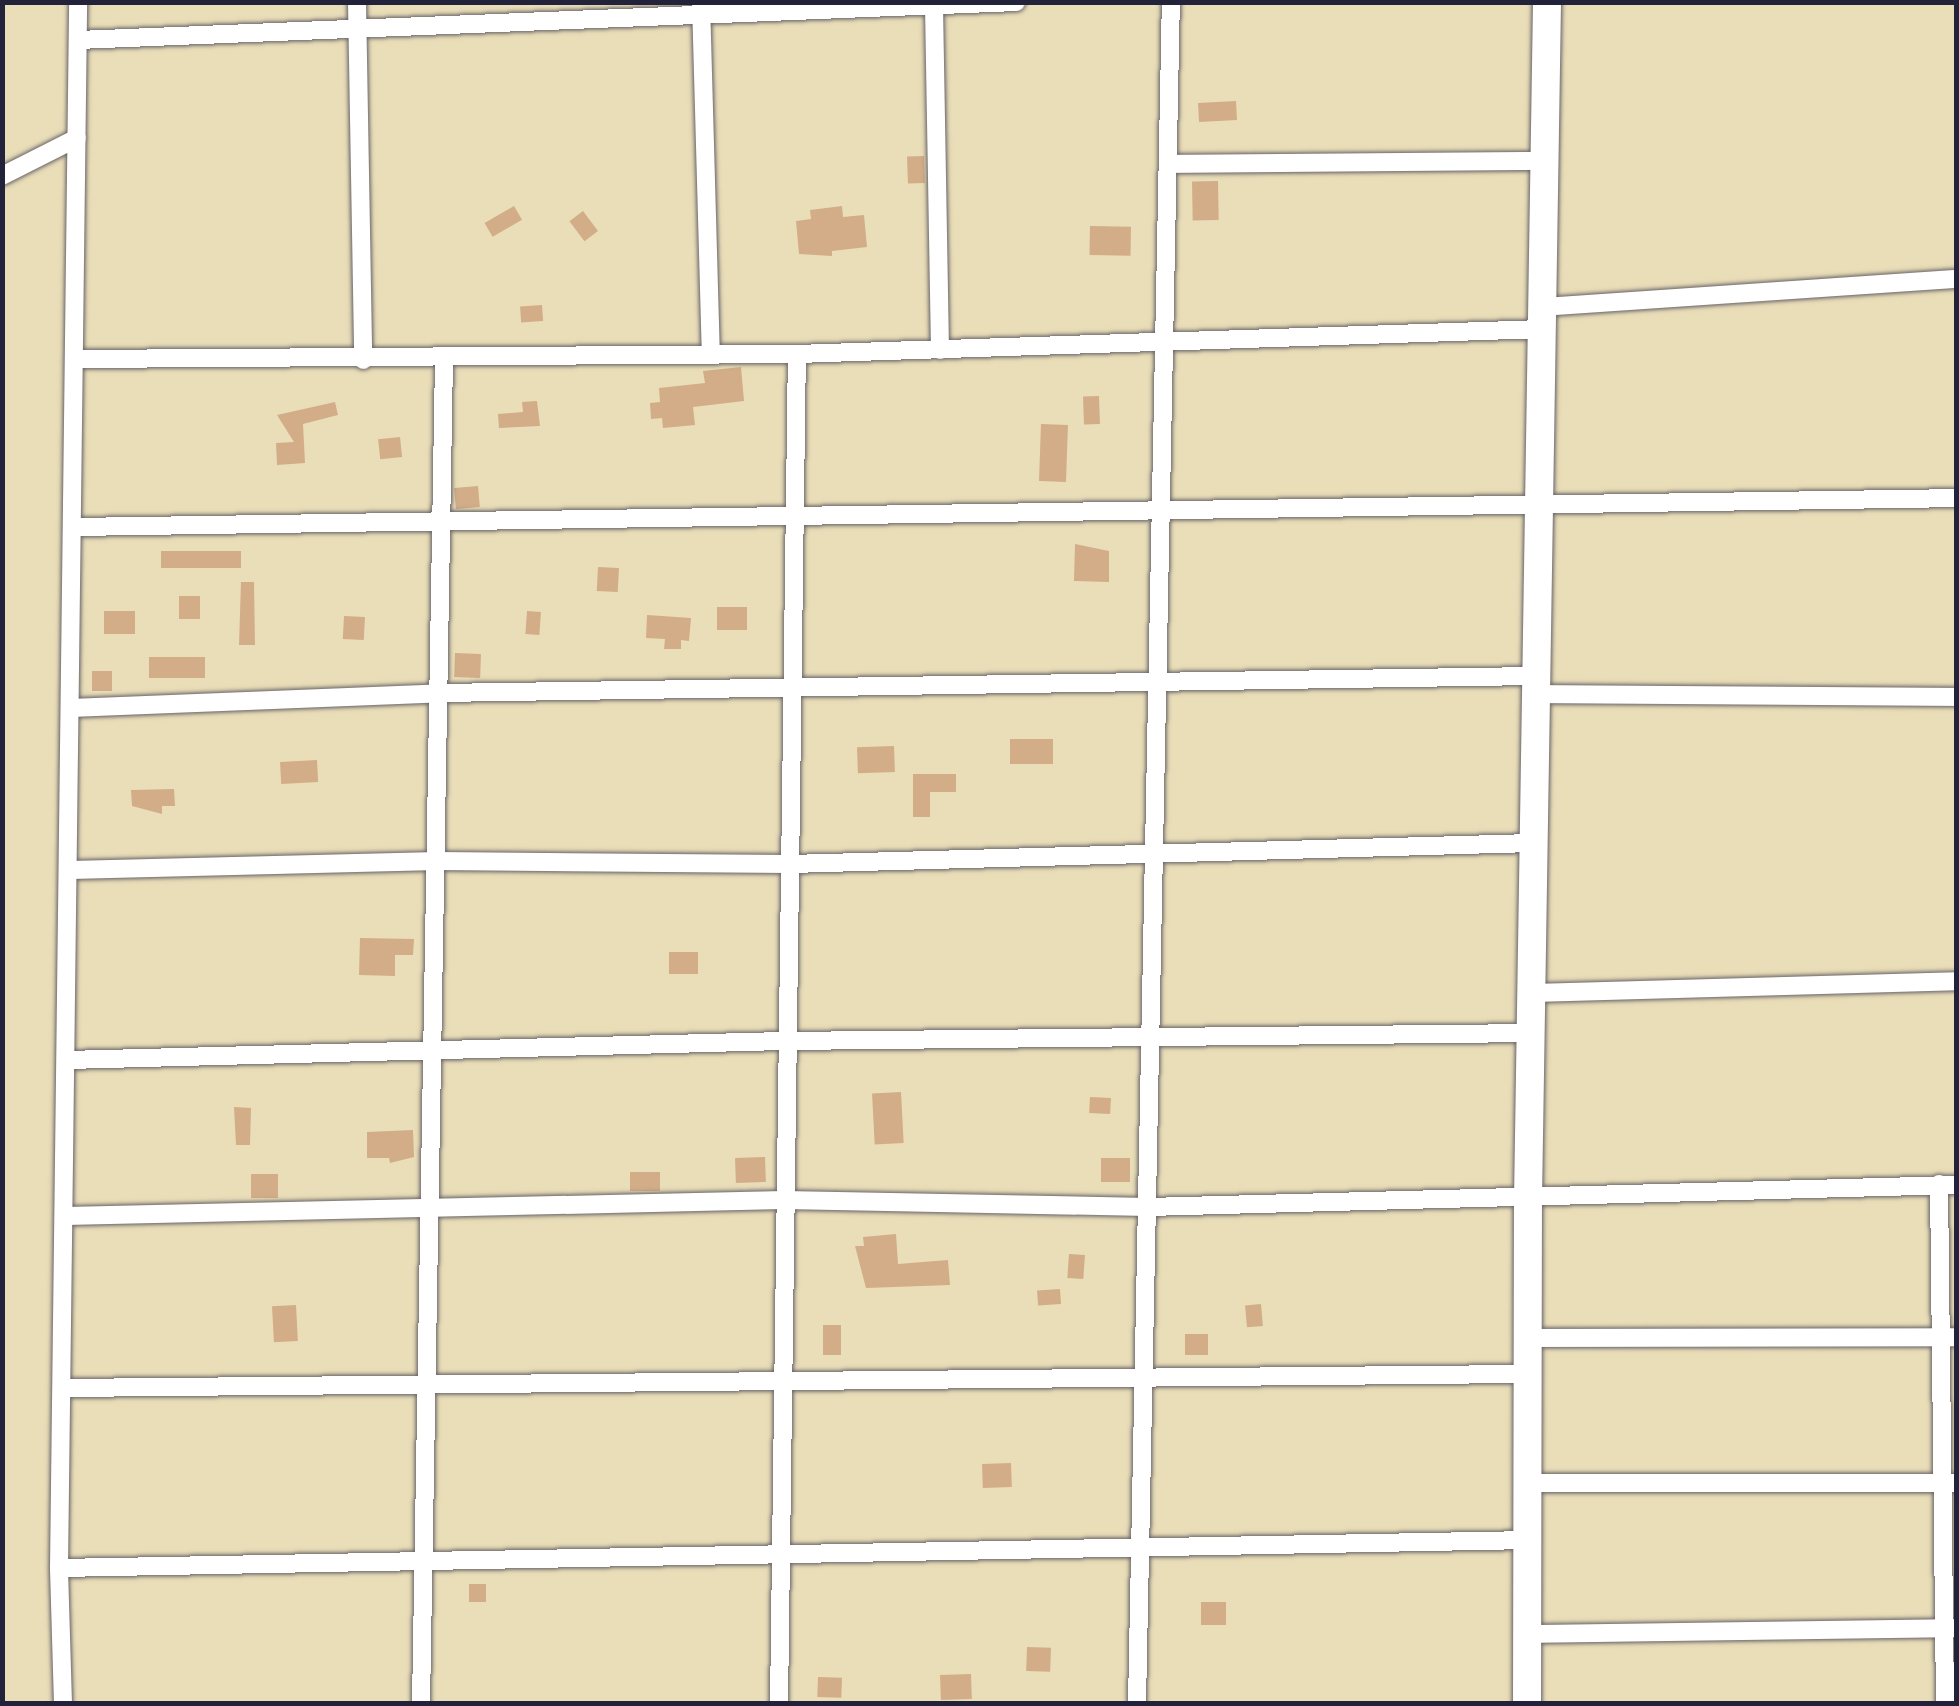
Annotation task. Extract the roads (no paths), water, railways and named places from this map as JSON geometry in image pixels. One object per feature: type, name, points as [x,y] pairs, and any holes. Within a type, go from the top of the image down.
[{"type":"street","points":[[63,1704],[59,1568],[73,708],[78,2]]},
{"type":"street","points":[[358,2],[362,360]]},
{"type":"street","points":[[78,40],[358,30],[701,10],[1016,2]]},
{"type":"street","points":[[1136,1704],[1171,2]]},
{"type":"street","points":[[1528,1704],[1528,1199],[1547,2]]},
{"type":"street","points":[[934,6],[940,350]]},
{"type":"street","points":[[701,10],[711,354]]},
{"type":"street","points":[[2,176],[77,138]]},
{"type":"street","points":[[1168,164],[1545,161]]},
{"type":"street","points":[[76,359],[444,360],[1164,345],[1542,318],[1956,279]]},
{"type":"street","points":[[779,1704],[786,1380],[784,1041],[790,689],[798,519],[798,354]]},
{"type":"street","points":[[421,1704],[436,1051],[444,360]]},
{"type":"street","points":[[74,527],[798,519],[1956,498]]},
{"type":"street","points":[[73,708],[440,693],[1158,681],[1536,685],[1956,697]]},
{"type":"street","points":[[70,870],[438,861],[790,864],[1155,850],[1534,843]]},
{"type":"street","points":[[1533,993],[1956,981]]},
{"type":"street","points":[[67,1060],[784,1041],[1532,1033]]},
{"type":"street","points":[[65,1216],[784,1200],[1148,1207],[1948,1185],[1951,1628],[1945,1704]]},
{"type":"street","points":[[1530,1338],[1948,1337]]},
{"type":"street","points":[[63,1388],[786,1380],[1145,1382],[1530,1374]]},
{"type":"street","points":[[1529,1483],[1949,1483]]},
{"type":"street","points":[[59,1568],[422,1557],[1529,1540]]},
{"type":"street","points":[[1528,1634],[1951,1628]]}]
